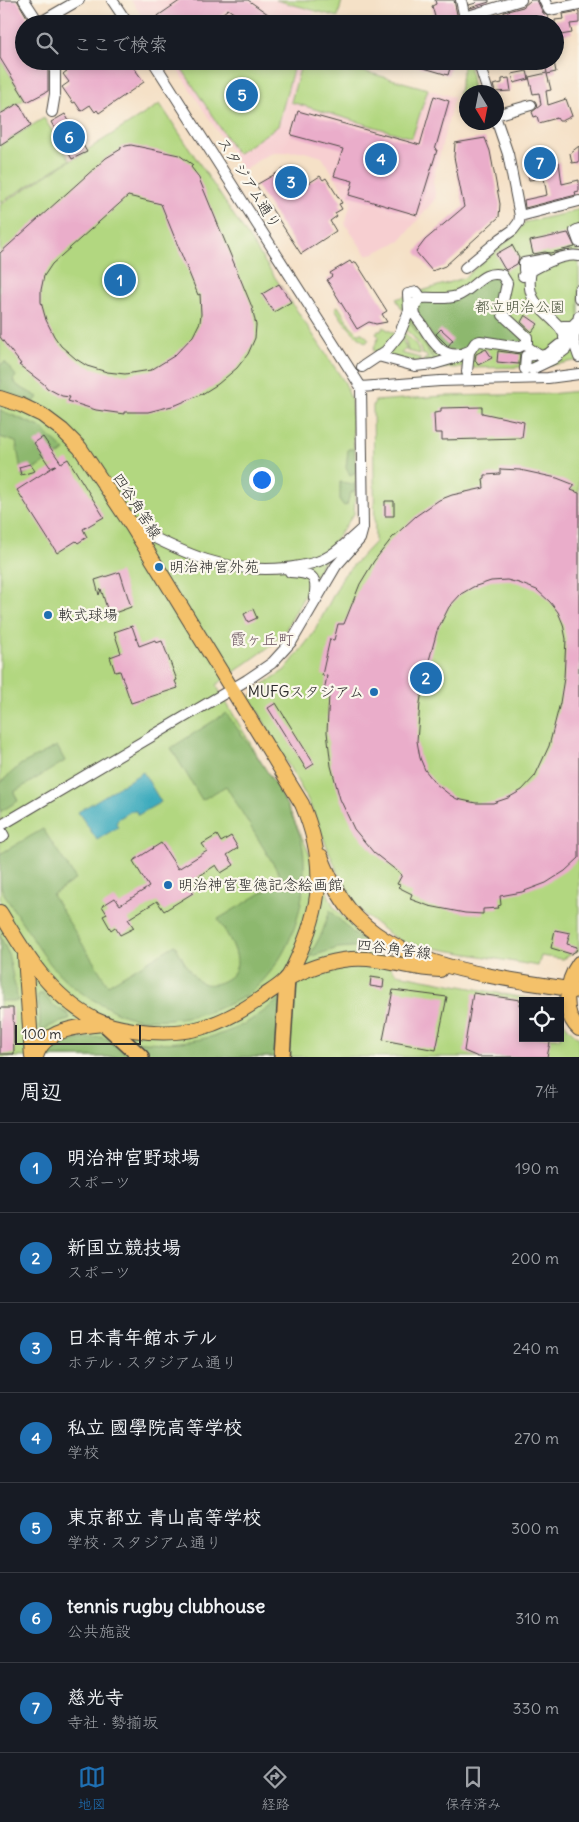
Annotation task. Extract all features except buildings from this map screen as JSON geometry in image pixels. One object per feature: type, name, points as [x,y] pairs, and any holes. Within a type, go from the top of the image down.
[{"type":"highway","points":[[283,1051],[287,979]]},
{"type":"highway","points":[[104,1024],[141,1057]]},
{"type":"main road","name":"四谷角筈線","points":[[0,398],[42,416],[62,430],[80,448],[132,526],[302,804],[328,874],[349,908],[372,932],[399,949],[416,956],[471,971],[574,990]]},
{"type":"main road","name":"四谷角筈線","points":[[287,979],[311,924],[316,905],[318,888],[317,846]]},
{"type":"main road","name":"四谷角筈線","points":[[0,912],[25,954],[62,997],[104,1024],[162,1033],[196,1029],[233,1017],[287,979],[322,965],[356,959],[437,970],[471,971]]},
{"type":"main road","name":"四谷角筈線","points":[[25,954],[34,1057]]},
{"type":"main road","points":[[579,963],[574,970],[574,990],[567,1003],[568,1015],[579,1029]]},
{"type":"main road","name":"四谷角筈線","points":[[34,1057],[44,1042],[60,1032],[80,1026],[104,1024]]},
{"type":"street","points":[[24,0],[33,15]]},
{"type":"street","points":[[54,15],[79,0]]},
{"type":"street","points":[[112,0],[122,15]]},
{"type":"street","points":[[461,0],[465,15]]},
{"type":"street","points":[[480,15],[521,0]]},
{"type":"street","points":[[544,0],[549,10],[578,4]]},
{"type":"street","points":[[52,112],[55,94],[55,70]]},
{"type":"street","name":"スタジアム通り","points":[[159,70],[361,387]]},
{"type":"street","points":[[481,70],[486,85]]},
{"type":"street","points":[[504,113],[531,105]]},
{"type":"street","points":[[465,268],[513,230],[519,222],[520,216],[508,154],[500,130]]},
{"type":"street","points":[[520,216],[579,201]]},
{"type":"street","points":[[579,230],[579,236]]},
{"type":"street","points":[[579,230],[575,231],[579,242]]},
{"type":"street","points":[[530,346],[540,356],[548,354],[559,346],[559,336],[555,327],[531,302],[524,287],[523,275],[527,274],[524,270],[524,263],[579,254]]},
{"type":"street","points":[[465,353],[448,355],[440,349],[412,312],[408,294],[417,292],[421,298],[456,296],[468,290],[486,275],[502,274],[507,283],[502,315],[527,337],[533,355],[526,356],[529,369],[553,360],[566,349],[570,342],[574,341],[574,334],[579,330]]},
{"type":"street","points":[[579,290],[579,298]]},
{"type":"street","points":[[362,367],[386,351],[412,312]]},
{"type":"street","points":[[555,327],[572,326],[579,316]]},
{"type":"street","points":[[568,326],[570,342]]},
{"type":"street","points":[[555,327],[561,328],[579,357]]},
{"type":"street","points":[[378,356],[415,366],[434,364],[465,353],[475,343],[480,341],[519,347],[530,346]]},
{"type":"street","points":[[465,353],[467,372]]},
{"type":"street","points":[[0,838],[4,836],[0,828],[260,672],[284,651],[292,641],[336,566],[360,539],[363,528],[361,387],[440,381],[548,378],[579,374]]},
{"type":"street","points":[[132,526],[191,556],[226,566],[302,572],[310,575],[316,584],[312,606]]},
{"type":"street","points":[[259,569],[290,567],[317,562],[336,551],[363,528]]},
{"type":"shaded area","points":[[131,0],[274,0],[314,11],[313,15],[141,15]]},
{"type":"shaded area","points":[[178,70],[297,70],[286,110],[298,70],[360,70],[454,97],[433,181],[436,198],[400,241],[367,256],[345,224],[351,202],[322,157],[301,151],[273,153],[263,157],[243,171]]},
{"type":"green space","points":[[276,0],[342,0],[338,15],[331,15]]},
{"type":"green space","points":[[0,58],[25,99],[0,114]]},
{"type":"green space","points":[[183,70],[293,70],[278,126],[237,154]]},
{"type":"green space","points":[[300,70],[359,70],[428,89],[412,138],[291,102]]},
{"type":"green space","points":[[463,70],[470,70],[472,85],[460,85]]},
{"type":"green space","name":"明治神宮外苑","points":[[160,104],[345,383],[351,400],[356,480],[354,514],[333,543],[286,629],[272,645],[216,685],[290,811],[334,907],[397,974],[519,997],[519,1042],[564,1042],[564,1022],[579,1038],[579,1057],[0,1057],[0,205]]},
{"type":"green space","points":[[44,118],[70,160],[0,203],[0,145]]},
{"type":"green space","name":"都立明治公園","points":[[579,208],[579,360],[529,367],[440,368],[396,299],[464,278],[515,234],[526,222],[568,213]]},
{"type":"green space","points":[[487,276],[504,280],[499,311],[524,336],[520,345],[490,339],[460,353],[440,347],[417,313],[421,300],[439,300]]},
{"type":"green space","points":[[338,306],[350,325],[358,333],[362,333],[369,339],[366,343],[345,323],[335,308]]},
{"type":"green space","points":[[407,317],[435,362],[424,364],[424,359],[428,359],[426,355],[422,354],[416,340],[404,329]]},
{"type":"green space","points":[[383,327],[395,334],[376,353],[373,350],[379,336],[376,334]]},
{"type":"green space","points":[[403,331],[416,345],[420,354],[408,351],[406,342],[401,334]]},
{"type":"green space","points":[[401,336],[407,350],[401,353],[420,358],[420,363],[387,356]]},
{"type":"green space","points":[[5,362],[16,376],[13,380],[18,386],[38,397],[34,402],[0,391],[0,365]]},
{"type":"green space","points":[[579,391],[579,950],[563,959],[541,956],[538,966],[405,943],[392,936],[362,913],[346,893],[308,800],[250,697],[262,685],[285,670],[313,634],[344,575],[375,542],[373,406],[375,401],[444,396],[550,394]]},
{"type":"green space","points":[[0,410],[40,427],[65,451],[22,476],[16,442],[0,437]]},
{"type":"green space","points":[[348,449],[355,449],[356,472],[350,475],[346,468]]},
{"type":"green space","points":[[340,482],[355,484],[355,490],[350,494],[347,505],[344,506],[340,501]]},
{"type":"green space","points":[[226,713],[278,789],[295,822],[301,839],[304,860],[303,882],[302,896],[295,925],[274,968],[264,980],[240,999],[210,1011],[179,1018],[151,1019],[123,1015],[78,990],[61,976],[47,959],[11,906],[1,887],[0,854],[43,829],[76,879],[52,895],[108,985],[175,945],[190,971],[202,983],[211,984],[225,980],[233,974],[237,959],[235,951],[218,919],[283,880],[226,786],[202,800],[171,748]]},
{"type":"green space","points":[[57,746],[65,761],[14,792],[18,801],[0,812],[0,783],[20,765]]},
{"type":"green space","points":[[330,910],[366,946],[338,948],[309,957],[322,933]]},
{"type":"green space","points":[[0,935],[8,953],[18,1001],[0,1001]]},
{"type":"green space","points":[[39,994],[43,994],[53,1005],[68,1014],[69,1020],[42,1030],[40,1027],[40,1011],[37,998]]},
{"type":"green space","points":[[282,997],[276,1057],[148,1057],[126,1040],[159,1043],[208,1038],[239,1026],[261,1013]]},
{"type":"green space","points":[[100,1037],[107,1039],[131,1057],[44,1057],[47,1052],[71,1041]]},
{"type":"water","points":[[143,772],[161,802],[138,815],[136,811],[131,811],[118,819],[116,824],[118,827],[97,840],[78,812]]},
{"type":"place","name":"東京都立 青山高等学校","points":[[242,95]]},
{"type":"place","name":"tennis rugby clubhouse","points":[[69,137]]},
{"type":"place","name":"私立 國學院高等学校","points":[[381,159]]},
{"type":"place","name":"慈光寺","points":[[540,163]]},
{"type":"place","name":"日本青年館ホテル","points":[[291,182]]},
{"type":"place","name":"明治神宮野球場","points":[[120,280]]},
{"type":"place","name":"明治神宮外苑","points":[[159,567]]},
{"type":"place","name":"軟式球場","points":[[48,615]]},
{"type":"place","name":"新国立競技場","points":[[426,678]]},
{"type":"place","name":"MUFGスタジアム","points":[[374,692]]},
{"type":"place","name":"明治神宮聖徳記念絵画館","points":[[168,885]]},
{"type":"district","name":"霞ヶ丘町","points":[[262,639]]}]
